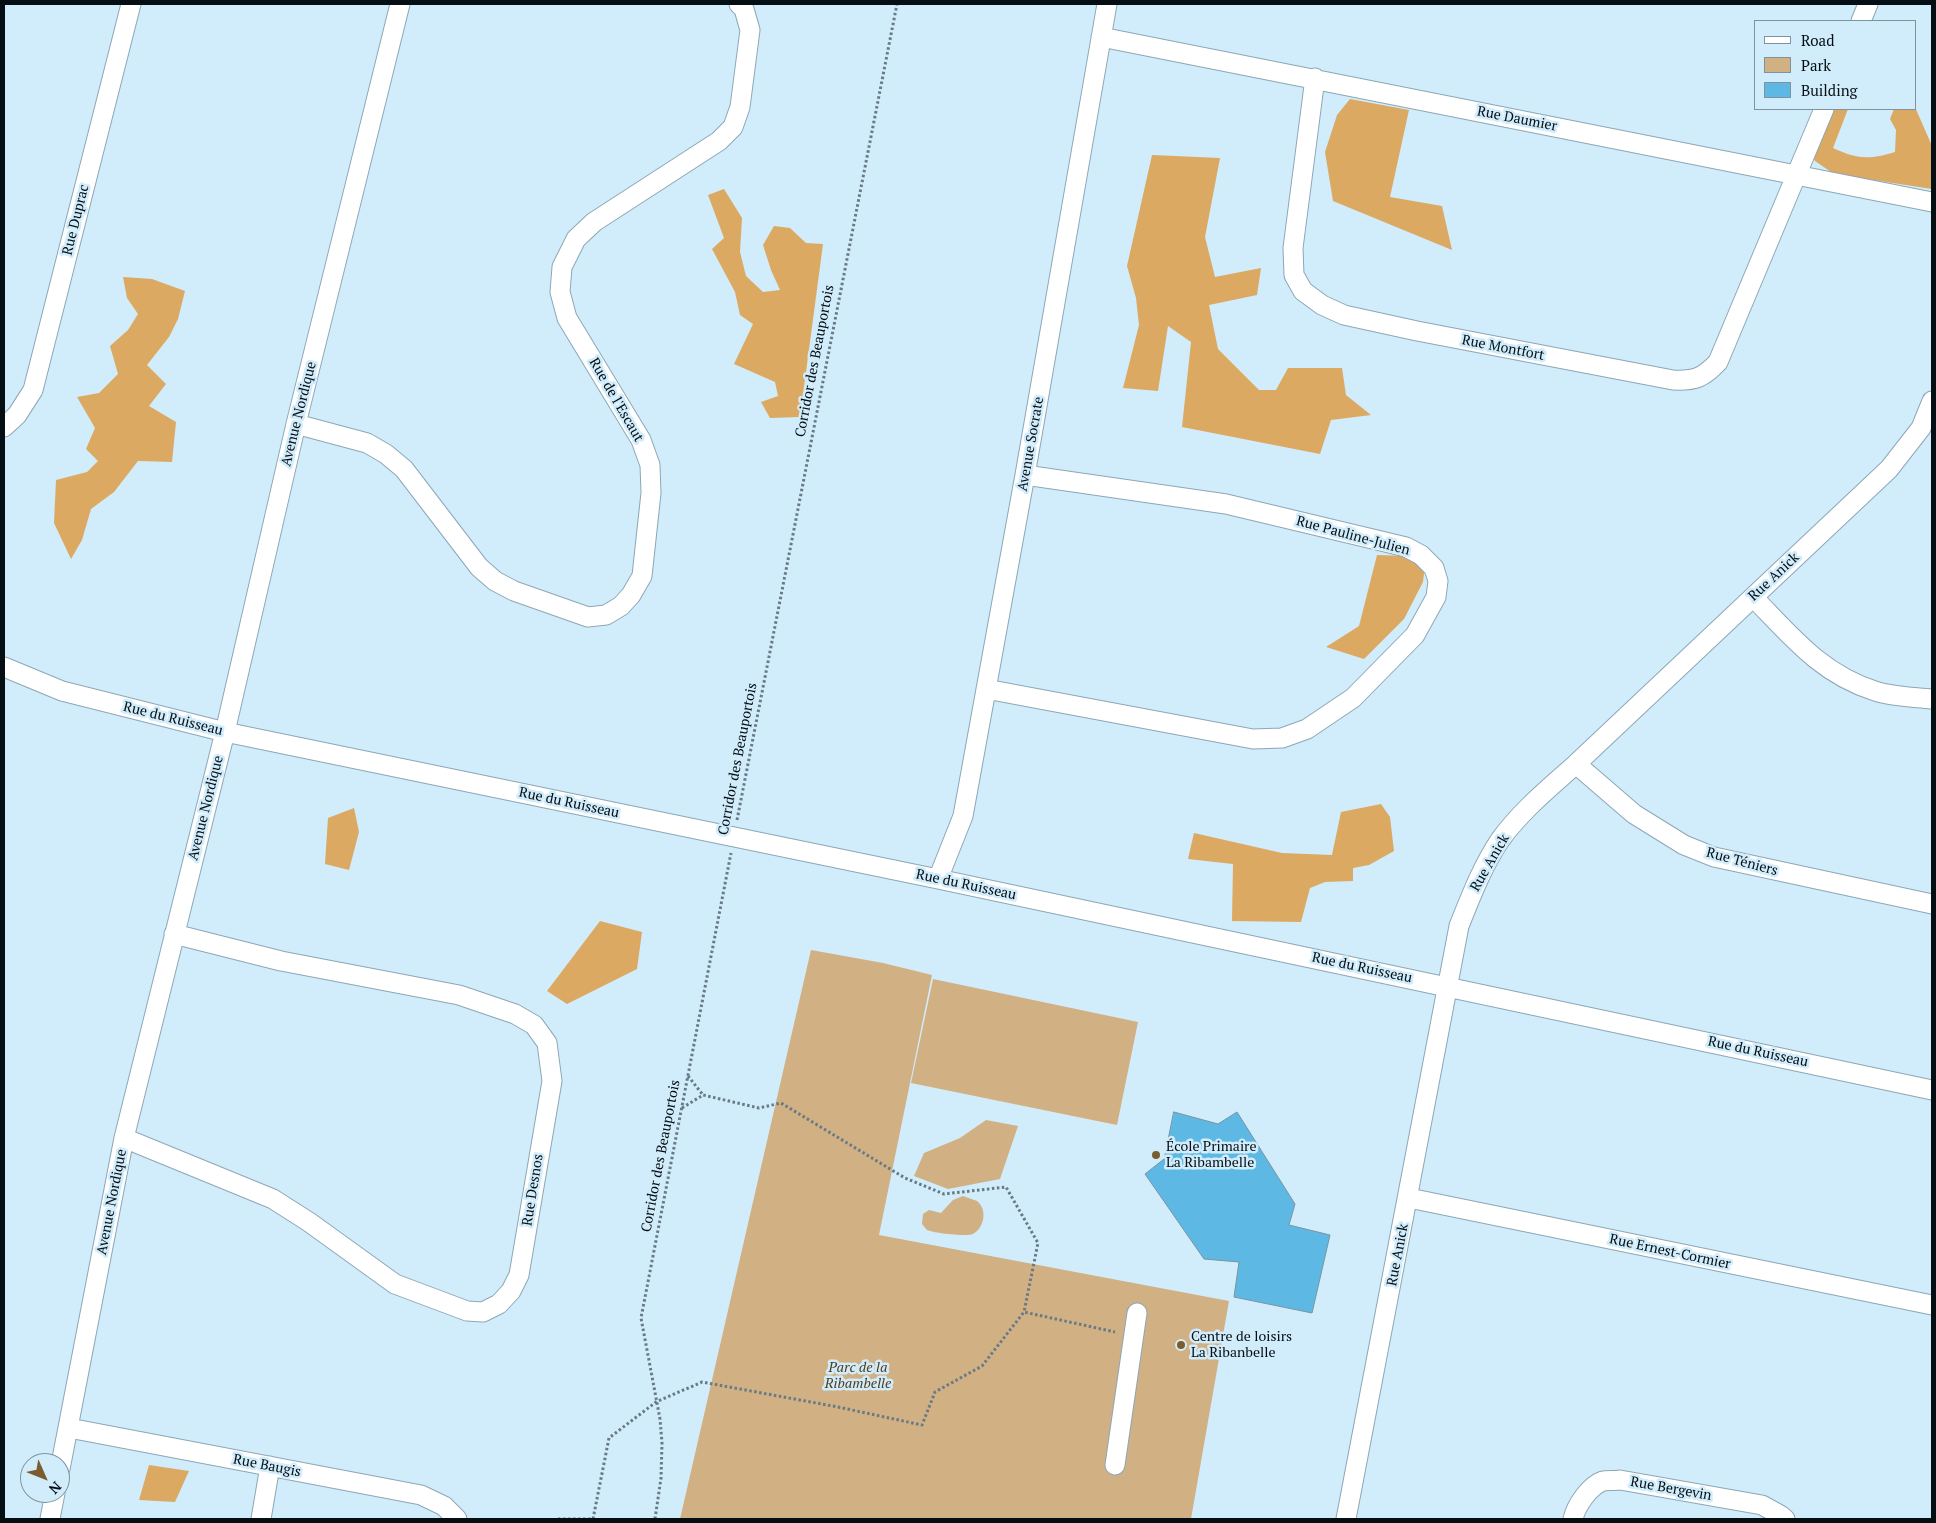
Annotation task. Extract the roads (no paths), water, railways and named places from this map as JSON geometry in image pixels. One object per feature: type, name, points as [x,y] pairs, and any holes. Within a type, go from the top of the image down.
[{"type":"street","name":"Rue Duprac","points":[[4,427],[17,415],[33,390],[131,4]]},
{"type":"street","name":"Avenue Nordique","points":[[63,1453],[124,1138],[225,732],[296,424],[400,4]]},
{"type":"street","name":"Rue de l'Escaut","points":[[296,424],[367,443],[386,454],[404,469],[479,567],[495,581],[514,591],[588,618],[606,615],[620,606],[631,595],[642,576],[651,493],[650,464],[641,440],[568,318],[560,292],[562,267],[576,239],[594,222],[719,141],[733,127],[740,107],[750,30],[744,9],[739,4]]},
{"type":"street","name":"Avenue Socrate","points":[[938,879],[963,816],[1025,475],[1107,4]]},
{"type":"street","points":[[1860,20],[1868,4]]},
{"type":"street","name":"Rue Daumier","points":[[1101,37],[1932,202]]},
{"type":"street","name":"Rue Montfort","points":[[1315,78],[1293,248],[1294,275],[1303,292],[1322,305],[1344,316],[1673,380],[1690,380],[1706,374],[1718,362],[1824,110]]},
{"type":"street","name":"Rue Anick","points":[[1346,1519],[1409,1198],[1459,926],[1476,882],[1501,840],[1532,803],[1576,764],[1889,469],[1921,428],[1932,401]]},
{"type":"street","name":"Rue Pauline-Julien","points":[[986,689],[1253,739],[1282,738],[1307,729],[1353,698],[1415,635],[1436,597],[1438,581],[1434,568],[1421,556],[1406,547],[1226,504],[1025,475]]},
{"type":"street","points":[[1753,597],[1809,655],[1841,678],[1877,692],[1932,699]]},
{"type":"street","name":"Rue du Ruisseau","points":[[4,667],[62,691],[225,732],[1449,986],[1932,1090]]},
{"type":"street","name":"Rue Téniers","points":[[1576,764],[1634,814],[1684,845],[1714,857],[1932,904]]},
{"type":"street","name":"Rue Desnos","points":[[124,1138],[273,1199],[309,1222],[395,1284],[467,1311],[483,1312],[499,1304],[512,1291],[519,1275],[552,1080],[546,1043],[534,1025],[515,1014],[459,995],[281,961],[174,934]]},
{"type":"street","name":"Rue Ernest-Cormier","points":[[1409,1198],[1932,1305]]},
{"type":"street","points":[[1115,1464],[1136,1314]]},
{"type":"street","name":"Rue Baugis","points":[[68,1428],[420,1495],[444,1506],[457,1519]]},
{"type":"street","points":[[261,1519],[270,1466]]},
{"type":"street","name":"Rue Bergevin","points":[[1573,1519],[1590,1490],[1602,1482],[1620,1480],[1762,1505],[1785,1519]]},
{"type":"street","points":[[50,1519],[53,1503]]},
{"type":"place","name":"École Primaire La Ribambelle","points":[[1156,1155]]},
{"type":"place","name":"Centre de loisirs La Ribanbelle","points":[[1181,1345]]},
{"type":"park label","name":"Parc de la Ribambelle","points":[[858,1376]]}]
